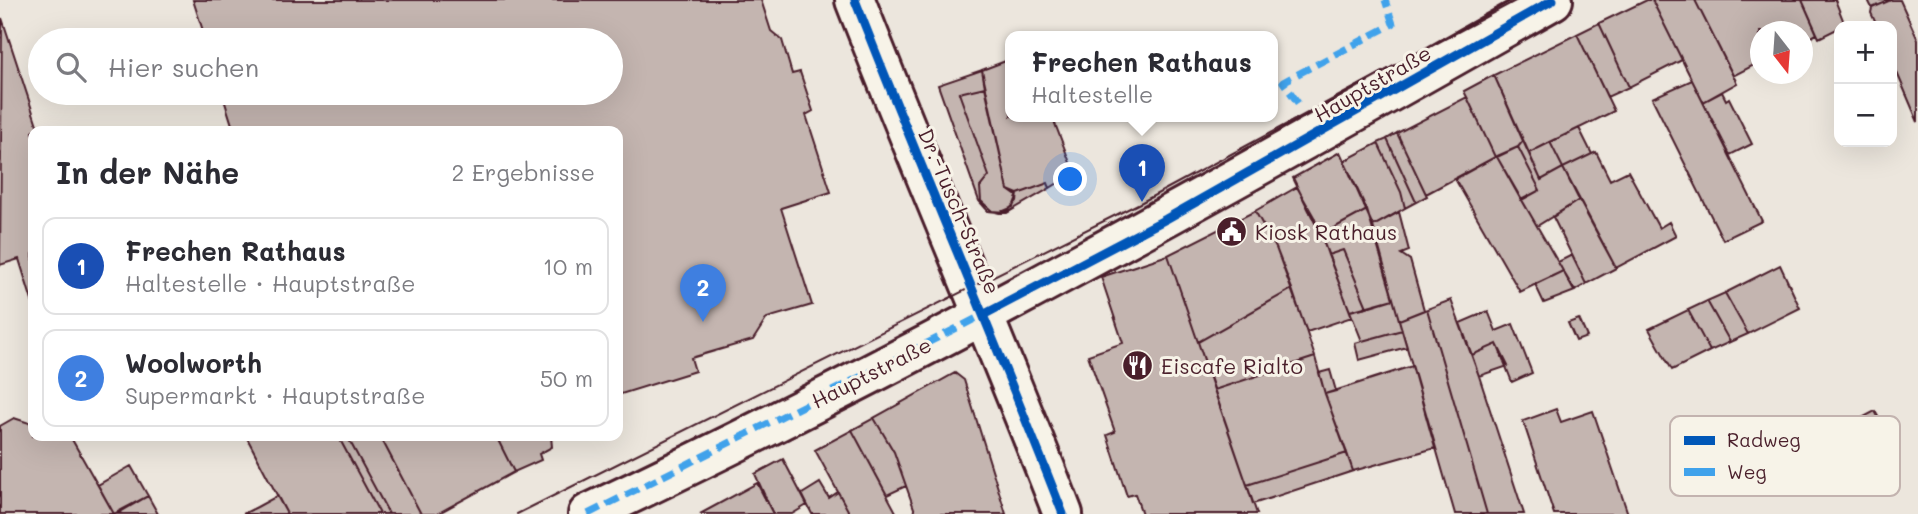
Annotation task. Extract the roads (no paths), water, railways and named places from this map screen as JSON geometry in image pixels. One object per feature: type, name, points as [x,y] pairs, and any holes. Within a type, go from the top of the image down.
[{"type":"street","name":"Dr.-Tusch-Straße","points":[[855,0],[932,197],[985,314],[1063,514]]},
{"type":"street","name":"Hauptstraße","points":[[588,514],[985,314],[1166,219],[1553,0]]},
{"type":"tram line","points":[[517,514],[1142,202],[1517,0]]},
{"type":"place","name":"Frechen Rathaus","points":[[1142,202]]},
{"type":"place","name":"Kiosk Rathaus","points":[[1232,231]]},
{"type":"place","name":"Woolworth","points":[[703,322]]},
{"type":"place","name":"Eiscafe Rialto","points":[[1138,365]]}]
